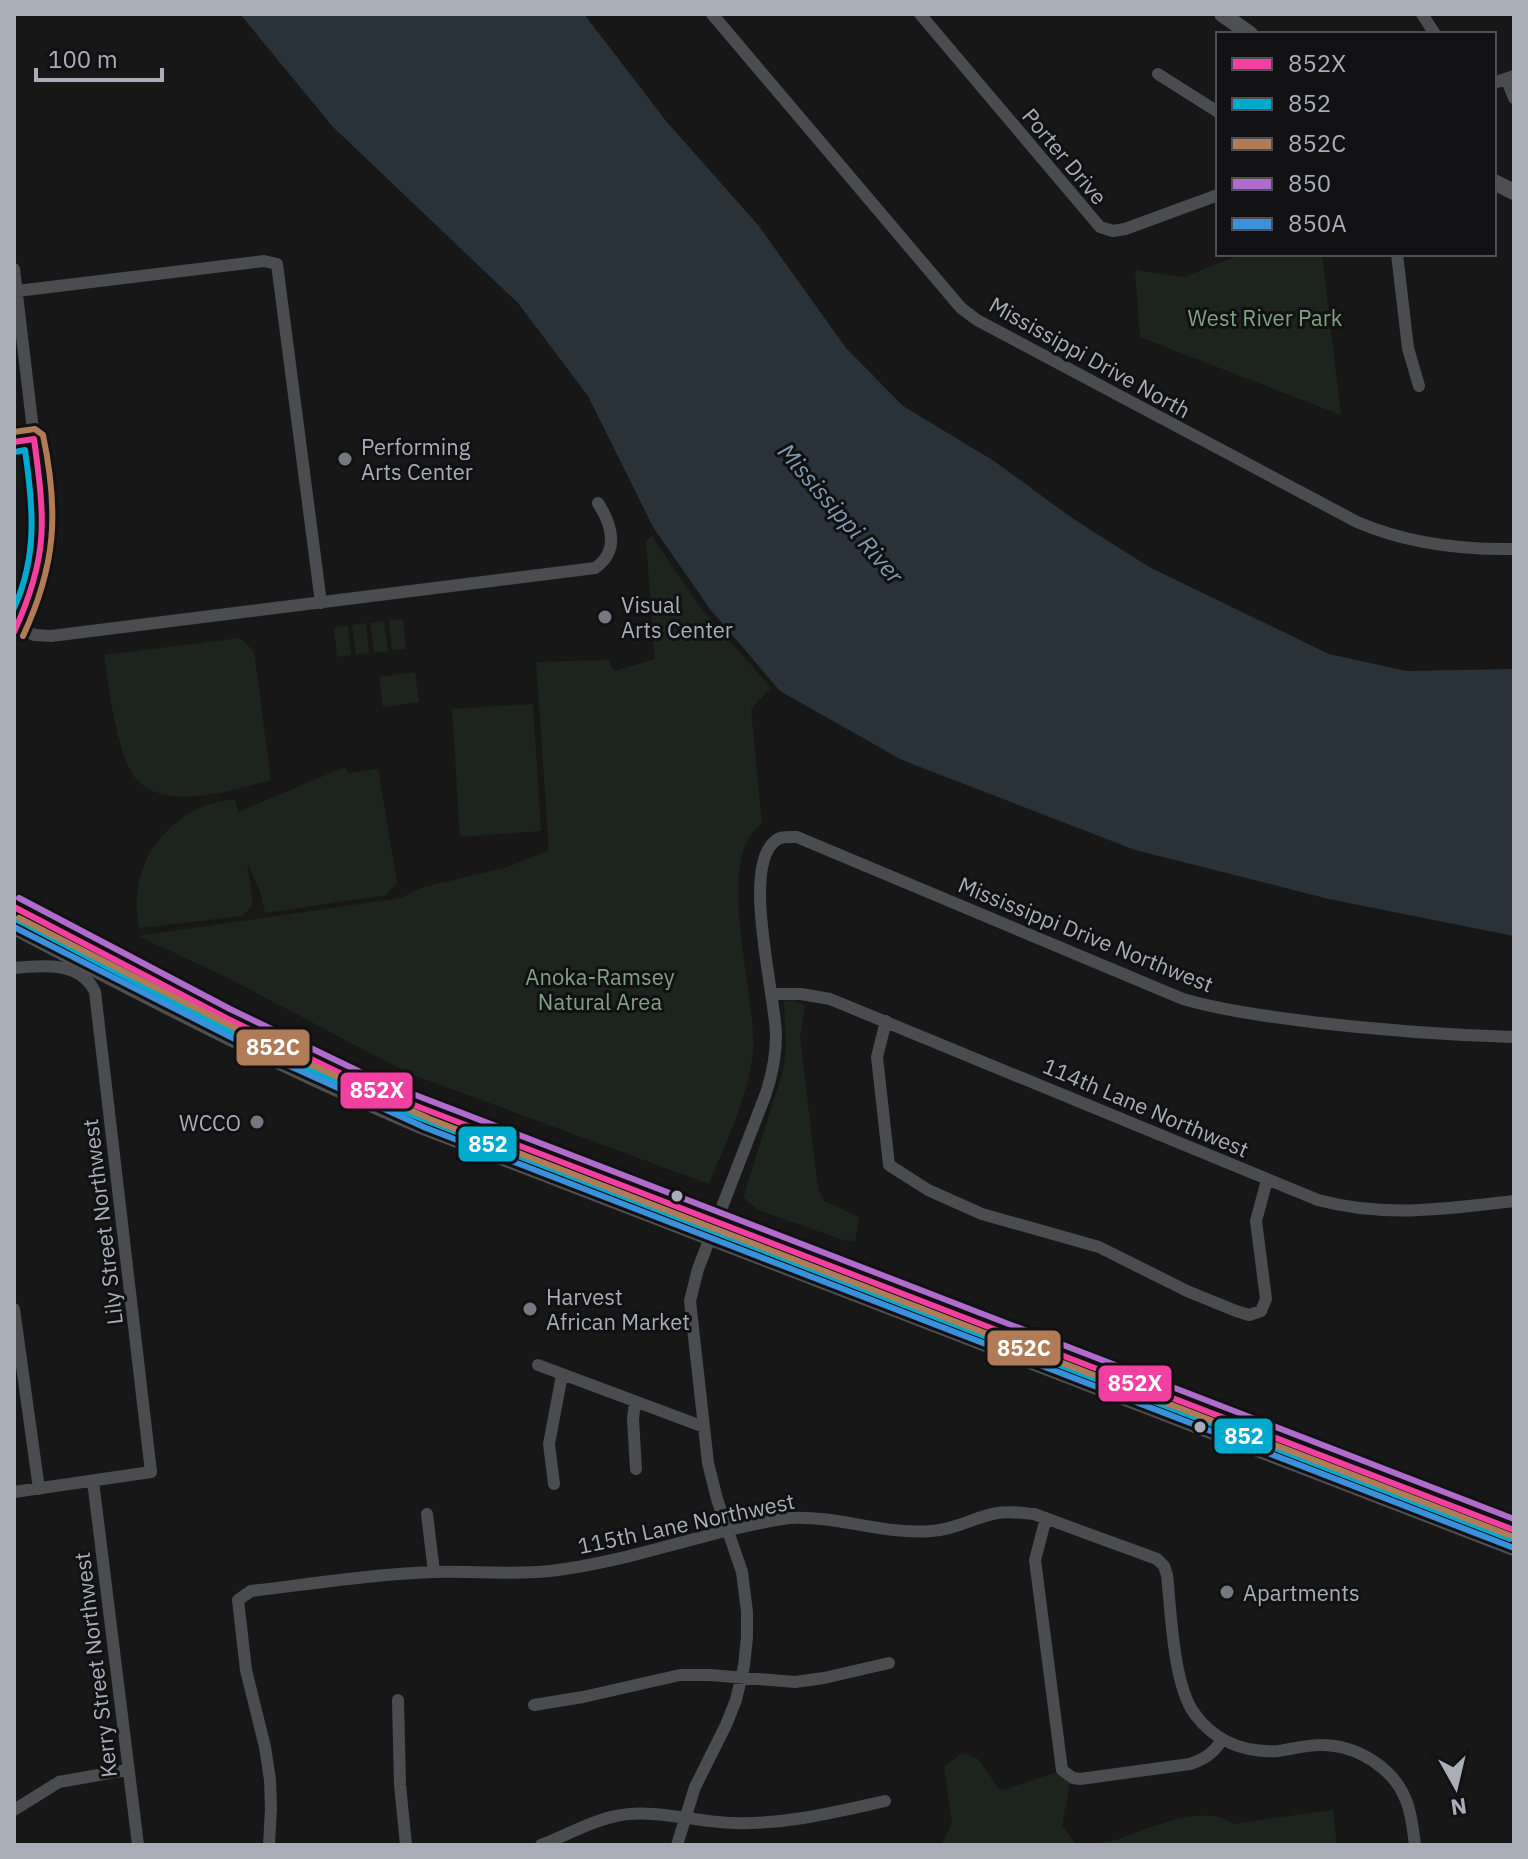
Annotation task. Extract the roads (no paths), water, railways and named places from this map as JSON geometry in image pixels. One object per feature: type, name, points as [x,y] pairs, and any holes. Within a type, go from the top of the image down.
[{"type":"main road","points":[[1222,14],[1247,32]]},
{"type":"main road","points":[[1496,183],[1514,192]]},
{"type":"main road","points":[[14,907],[226,1018],[375,1090],[712,1231],[1514,1548]]},
{"type":"main road","points":[[14,927],[223,1036],[343,1093],[1514,1530]]},
{"type":"street","name":"Mississippi Drive North","points":[[712,14],[961,308],[977,320],[1357,522],[1432,544],[1514,549]]},
{"type":"street","name":"Porter Drive","points":[[920,14],[1100,227],[1118,231],[1216,196]]},
{"type":"street","points":[[1422,14],[1434,32]]},
{"type":"street","points":[[1158,74],[1216,111]]},
{"type":"street","points":[[1505,80],[1514,98]]},
{"type":"street","points":[[1397,256],[1408,348],[1419,386]]},
{"type":"street","points":[[17,291],[264,261],[277,264],[321,603]]},
{"type":"street","points":[[14,269],[44,520],[43,551],[36,583],[15,630],[51,636],[595,568],[603,562],[612,540],[609,524],[598,503]]},
{"type":"street","points":[[14,442],[34,439]]},
{"type":"street","name":"Mississippi Drive Northwest","points":[[771,994],[759,897],[762,865],[767,850],[783,836],[797,837],[1205,1005],[1244,1014],[1377,1030],[1514,1037]]},
{"type":"street","name":"Lily Street Northwest","points":[[14,968],[50,964],[78,975],[95,992],[151,1472],[93,1481]]},
{"type":"street","points":[[677,1845],[695,1787],[726,1725],[742,1678],[747,1645],[742,1572],[710,1475],[690,1301],[712,1231],[772,1074],[776,1033],[771,994]]},
{"type":"street","name":"114th Lane Northwest","points":[[771,994],[817,996],[886,1021],[1318,1200],[1382,1212],[1427,1211],[1514,1201]]},
{"type":"street","points":[[886,1021],[877,1057],[889,1165],[928,1190],[982,1214],[1099,1247],[1187,1291],[1249,1315],[1261,1311],[1266,1299],[1256,1221],[1267,1180]]},
{"type":"street","points":[[14,1309],[39,1489]]},
{"type":"street","points":[[1261,1311],[1270,1322]]},
{"type":"street","points":[[538,1365],[704,1427]]},
{"type":"street","points":[[554,1484],[549,1444],[562,1375]]},
{"type":"street","points":[[635,1402],[636,1469]]},
{"type":"street","points":[[14,1492],[93,1481]]},
{"type":"street","name":"Kerry Street Northwest","points":[[93,1481],[138,1845]]},
{"type":"street","name":"115th Lane Northwest","points":[[269,1845],[270,1780],[246,1670],[238,1600],[242,1596],[251,1591],[368,1577],[434,1572],[511,1574],[550,1571],[592,1564],[768,1521],[812,1516],[930,1532],[953,1528],[996,1513],[1034,1514],[1157,1559],[1167,1575],[1182,1686],[1193,1712],[1221,1741]]},
{"type":"street","points":[[427,1514],[434,1572]]},
{"type":"street","points":[[1046,1518],[1035,1560],[1062,1770],[1080,1779],[1190,1764],[1214,1751],[1221,1741],[1250,1750],[1279,1751],[1323,1745],[1341,1747],[1381,1766],[1401,1788],[1415,1845]]},
{"type":"street","points":[[534,1705],[595,1695],[680,1675],[810,1681],[889,1663]]},
{"type":"street","points":[[398,1700],[400,1785],[406,1845]]},
{"type":"street","points":[[14,1810],[59,1782],[127,1770]]},
{"type":"street","points":[[541,1845],[615,1816],[635,1814],[732,1823],[783,1822],[885,1801]]},
{"type":"water","name":"Mississippi River","points":[[240,14],[584,14],[666,121],[758,225],[846,348],[903,406],[994,461],[1072,518],[1149,567],[1329,654],[1406,671],[1514,669],[1514,936],[1329,899],[1135,850],[902,760],[780,691],[710,609],[653,527],[588,396],[518,303],[333,127]]},
{"type":"place","name":"Performing Arts Center","points":[[345,459]]},
{"type":"place","name":"Visual Arts Center","points":[[605,617]]},
{"type":"place","name":"WCCO","points":[[257,1122]]},
{"type":"place","name":"Harvest African Market","points":[[530,1309]]},
{"type":"place","name":"Apartments","points":[[1227,1592]]},
{"type":"park label","name":"West River Park","points":[[1265,317]]},
{"type":"park label","name":"Anoka-Ramsey Natural Area","points":[[600,988]]}]
